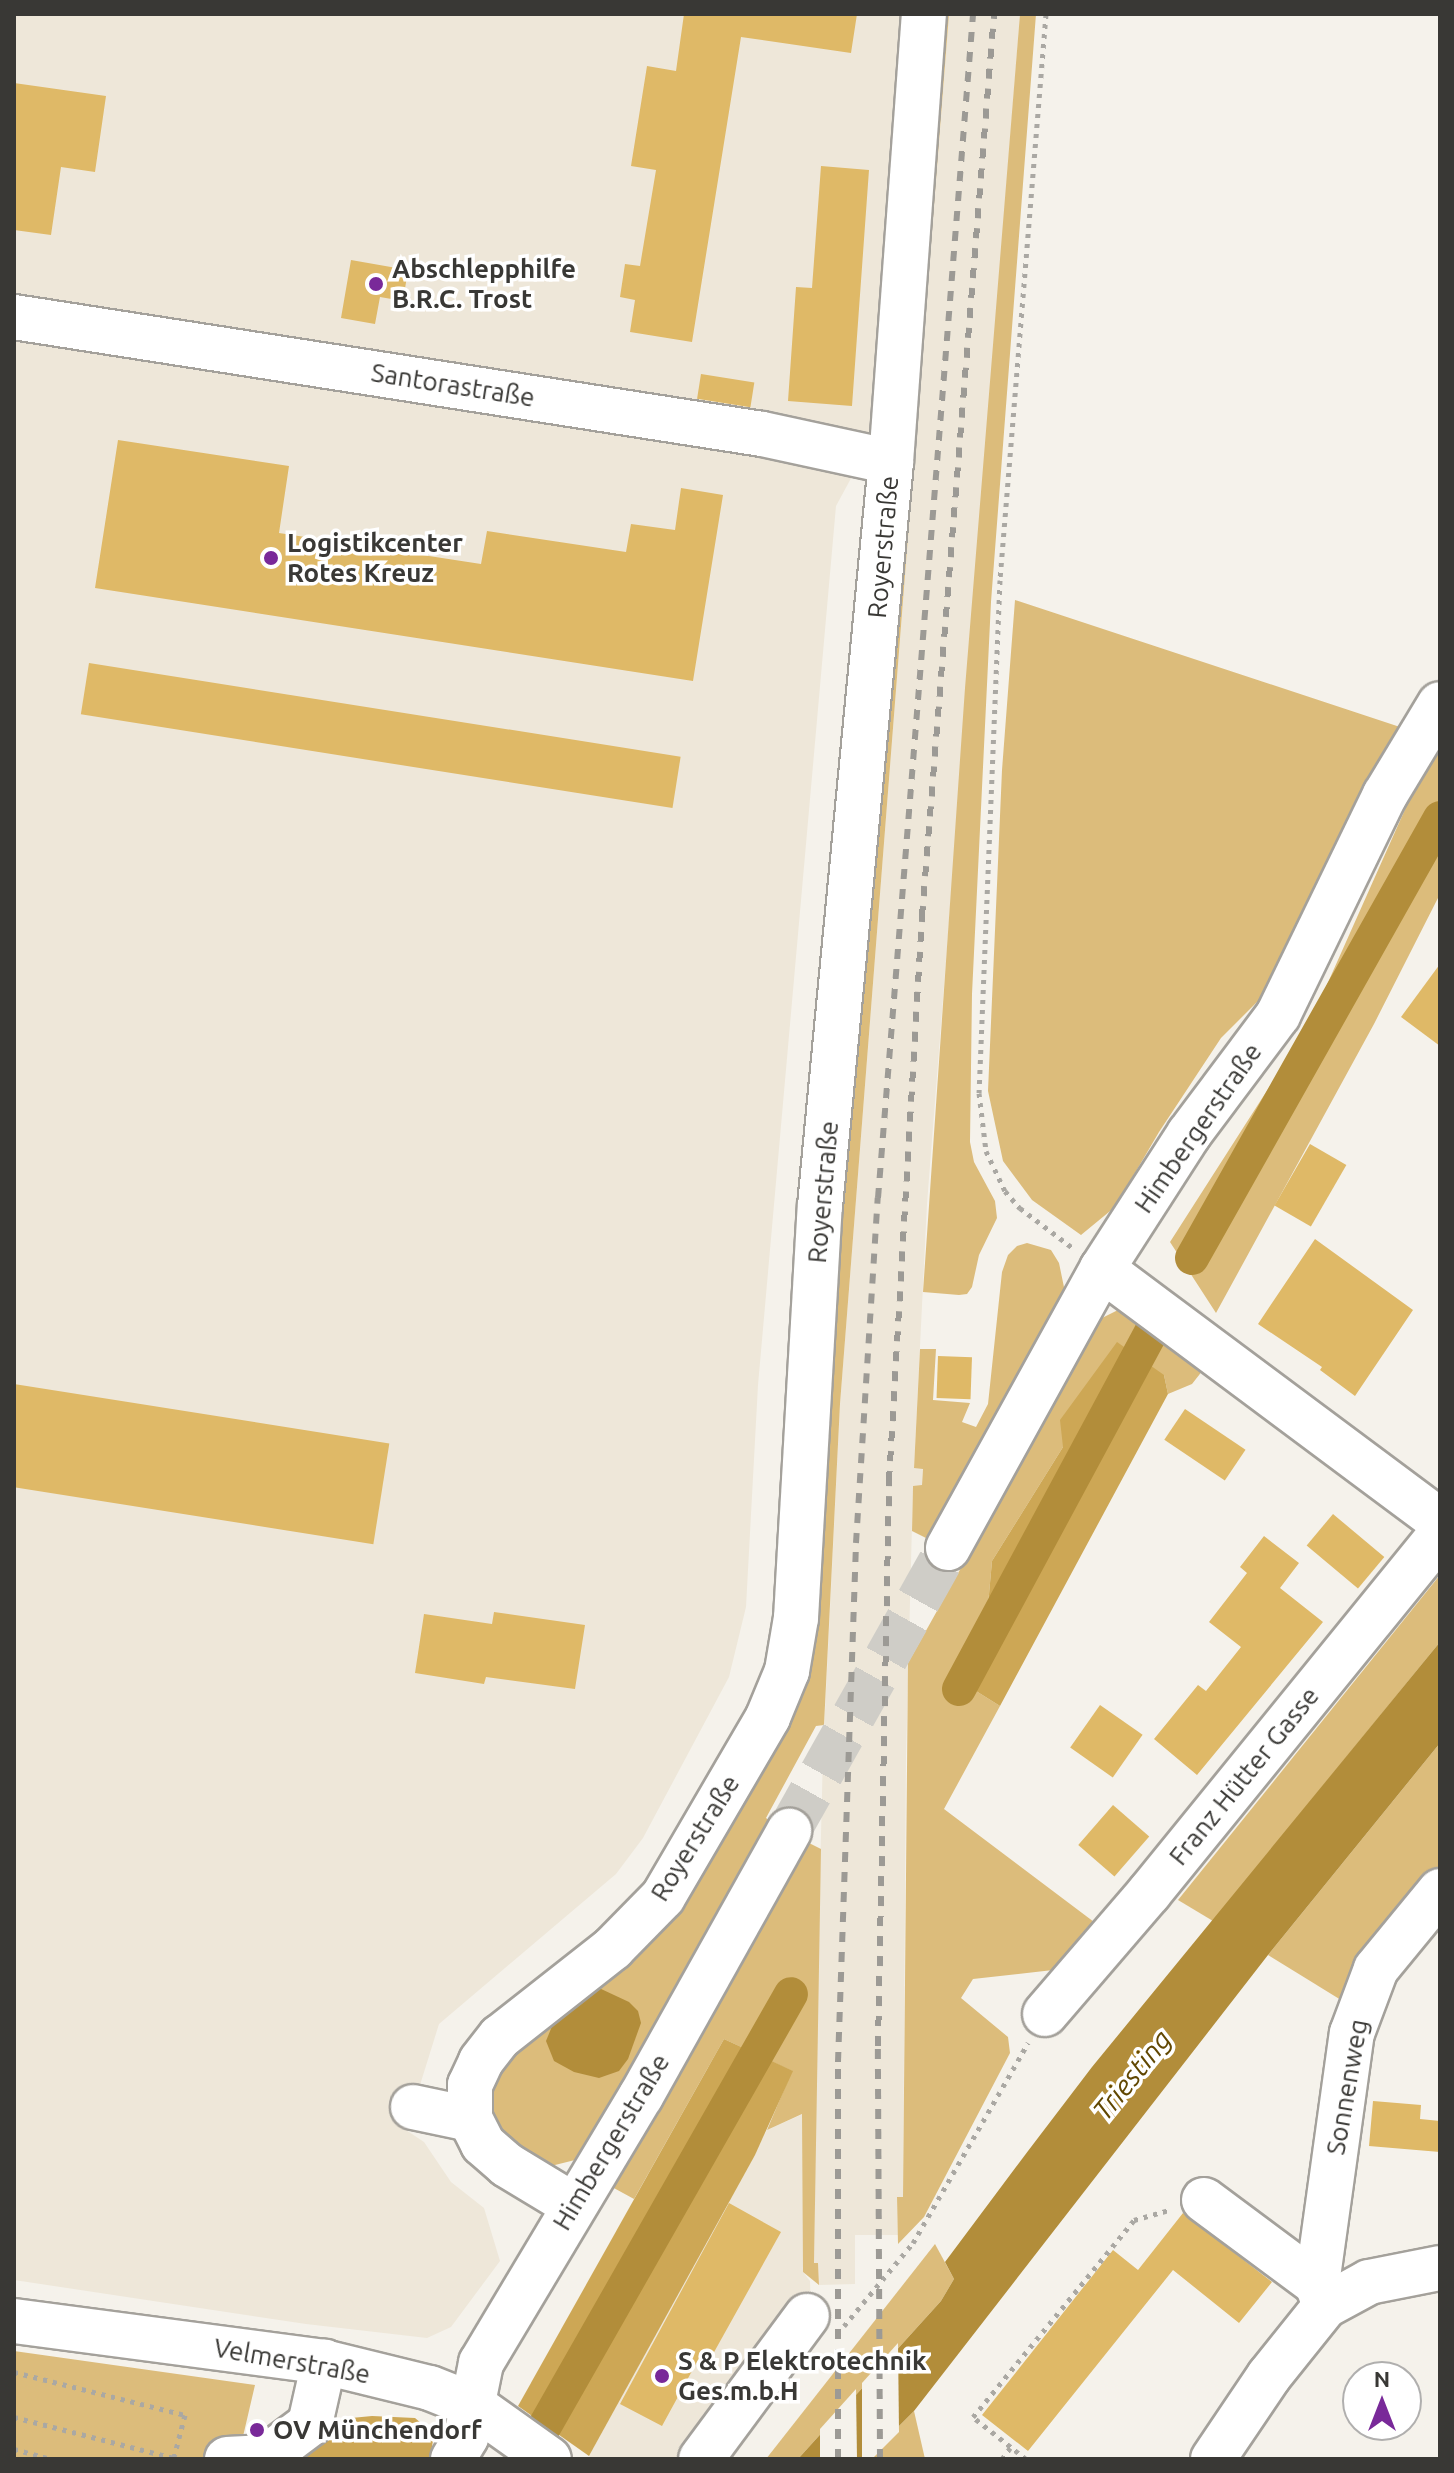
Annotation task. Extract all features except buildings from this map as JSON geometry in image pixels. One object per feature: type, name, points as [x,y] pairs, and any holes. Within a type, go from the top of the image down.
[{"type":"street","name":"Royerstraße","points":[[470,2119],[470,2085],[481,2061],[500,2037],[613,1948],[663,1897],[768,1717],[787,1671],[796,1618],[820,1206],[891,462],[924,14]]},
{"type":"street","name":"Santorastraße","points":[[14,317],[762,434],[891,462]]},
{"type":"street","name":"Himbergerstraße","points":[[948,1548],[1102,1269],[1189,1134],[1278,1015],[1385,795],[1440,704]]},
{"type":"street","points":[[1102,1269],[1440,1521]]},
{"type":"street","name":"Franz Hütter Gasse","points":[[1045,2014],[1149,1893],[1440,1535]]},
{"type":"street","name":"Himbergerstraße","points":[[453,2459],[466,2437],[481,2363],[641,2096],[789,1831]]},
{"type":"street","name":"Sonnenweg","points":[[1321,2295],[1352,2033],[1376,1969],[1440,1891]]},
{"type":"street","points":[[413,2107],[470,2119],[483,2144],[507,2165],[573,2205]]},
{"type":"street","points":[[1204,2200],[1321,2295]]},
{"type":"street","points":[[1213,2459],[1321,2295],[1440,2268]]},
{"type":"street","name":"Velmerstraße","points":[[14,2321],[324,2362],[430,2388],[473,2405],[549,2459]]},
{"type":"street","points":[[701,2459],[825,2322]]},
{"type":"street","points":[[227,2459],[266,2457],[310,2424],[324,2362]]},
{"type":"path","points":[[1046,14],[1000,580],[979,1093],[986,1151],[1005,1191],[1029,1215],[1102,1269]]},
{"type":"path","points":[[825,2322],[913,2243],[1045,2014]]},
{"type":"path","points":[[1026,2459],[973,2417],[1014,2371],[1134,2220],[1204,2200]]},
{"type":"path","points":[[14,2372],[185,2415],[174,2458],[14,2417]]},
{"type":"path","points":[[1002,2459],[1010,2448]]},
{"type":"path","points":[[14,2449],[51,2459]]},
{"type":"shaded area","points":[[14,14],[910,14],[875,434],[836,506],[758,1385],[746,1607],[729,1677],[643,1838],[616,1874],[439,2024],[406,2130],[424,2142],[451,2182],[484,2208],[500,2261],[451,2327],[427,2338],[306,2324],[14,2280]]},
{"type":"shaded area","points":[[932,14],[949,14],[840,1404],[824,1725],[816,1726],[766,1818],[770,1821],[599,2133],[575,2160],[547,2167],[494,2132],[486,2076],[652,1928],[792,1694]]},
{"type":"shaded area","points":[[949,14],[1020,14],[927,1204],[914,1468],[923,1468],[922,1486],[913,1486],[906,1757],[903,2197],[897,2198],[898,2235],[855,2235],[855,2284],[819,2285],[818,2264],[814,2263],[817,2000],[823,1752],[840,1404]]},
{"type":"shaded area","points":[[1020,14],[1036,14],[991,602],[972,994],[970,1142],[974,1162],[995,1201],[997,1218],[979,1255],[972,1287],[967,1294],[959,1295],[923,1292],[965,688]]},
{"type":"shaded area","points":[[1015,600],[1403,728],[1264,995],[1221,1038],[1159,1132],[1115,1207],[1081,1235],[1032,1200],[1003,1161],[988,1091],[1002,770]]},
{"type":"shaded area","points":[[1440,731],[1440,894],[1374,1024],[1216,1313],[1170,1242],[1309,1025]]},
{"type":"shaded area","points":[[1027,1243],[1051,1250],[1059,1263],[1065,1292],[928,1539],[912,1531],[913,1486],[922,1485],[923,1469],[914,1468],[920,1349],[936,1349],[933,1400],[970,1403],[962,1422],[976,1427],[988,1404],[1002,1272],[1008,1255],[1017,1246]]},
{"type":"shaded area","points":[[1128,1309],[1203,1370],[1192,1384],[1168,1394],[1164,1375],[1063,1447],[992,1561],[987,1616],[960,1681],[1000,1706],[944,1809],[1102,1928],[1053,1970],[973,1979],[961,1998],[1008,2037],[1010,2053],[924,2217],[898,2244],[897,2197],[903,2197],[908,1663],[1088,1340],[1094,1322],[1118,1310]]},
{"type":"shaded area","points":[[1117,1342],[1164,1375],[1168,1394],[1000,1706],[960,1681],[987,1616],[992,1561],[1063,1447],[1060,1420]]},
{"type":"shaded area","points":[[1440,1575],[1440,1642],[1213,1921],[1178,1900]]},
{"type":"shaded area","points":[[1440,1743],[1440,1872],[1341,2000],[1268,1955]]},
{"type":"shaded area","points":[[805,1841],[821,1849],[814,2263],[818,2263],[819,2285],[803,2272],[802,2114],[767,2130],[792,2071],[724,2039],[634,2199],[612,2187],[673,2070]]},
{"type":"shaded area","points":[[724,2039],[793,2071],[755,2155],[589,2456],[518,2406]]},
{"type":"shaded area","points":[[803,2114],[803,2272],[810,2281],[812,2347],[724,2459],[593,2459],[589,2456],[767,2130]]},
{"type":"shaded area","points":[[935,2244],[954,2279],[941,2301],[798,2459],[766,2459]]},
{"type":"shaded area","points":[[14,2351],[255,2385],[241,2445],[265,2459],[14,2459]]},
{"type":"shaded area","points":[[914,2411],[925,2459],[866,2459]]},
{"type":"shaded area","points":[[372,2416],[415,2418],[434,2434],[430,2459],[297,2459],[341,2419]]},
{"type":"water","name":"Triesting","points":[[1440,1642],[1440,1743],[1268,1955],[914,2411],[866,2459],[798,2459],[941,2301],[954,2279],[945,2262],[1028,2151],[1092,2067]]},
{"type":"water","points":[[599,1988],[629,2002],[638,2011],[641,2023],[628,2059],[619,2071],[599,2078],[574,2072],[554,2061],[546,2041],[555,2019]]},
{"type":"pier","points":[[898,2343],[899,2432],[872,2459],[862,2459],[862,2383]]},
{"type":"pier","points":[[856,2389],[857,2459],[820,2459],[820,2429]]},
{"type":"waterway","points":[[1192,1258],[1440,818]]},
{"type":"waterway","points":[[959,1689],[1151,1332]]},
{"type":"waterway","points":[[526,2459],[791,1994]]},
{"type":"tunnel","points":[[789,1831],[948,1548]]},
{"type":"railway","points":[[838,2459],[838,2062],[856,1543],[878,1198],[973,14]]},
{"type":"railway","points":[[880,2459],[878,2046],[889,1481],[922,916],[994,14]]},
{"type":"place","name":"Abschlepphilfe B.R.C. Trost","points":[[376,284]]},
{"type":"place","name":"Logistikcenter Rotes Kreuz","points":[[271,558]]},
{"type":"place","name":"S & P Elektrotechnik Ges.m.b.H","points":[[662,2376]]},
{"type":"place","name":"OV Münchendorf","points":[[257,2430]]}]
